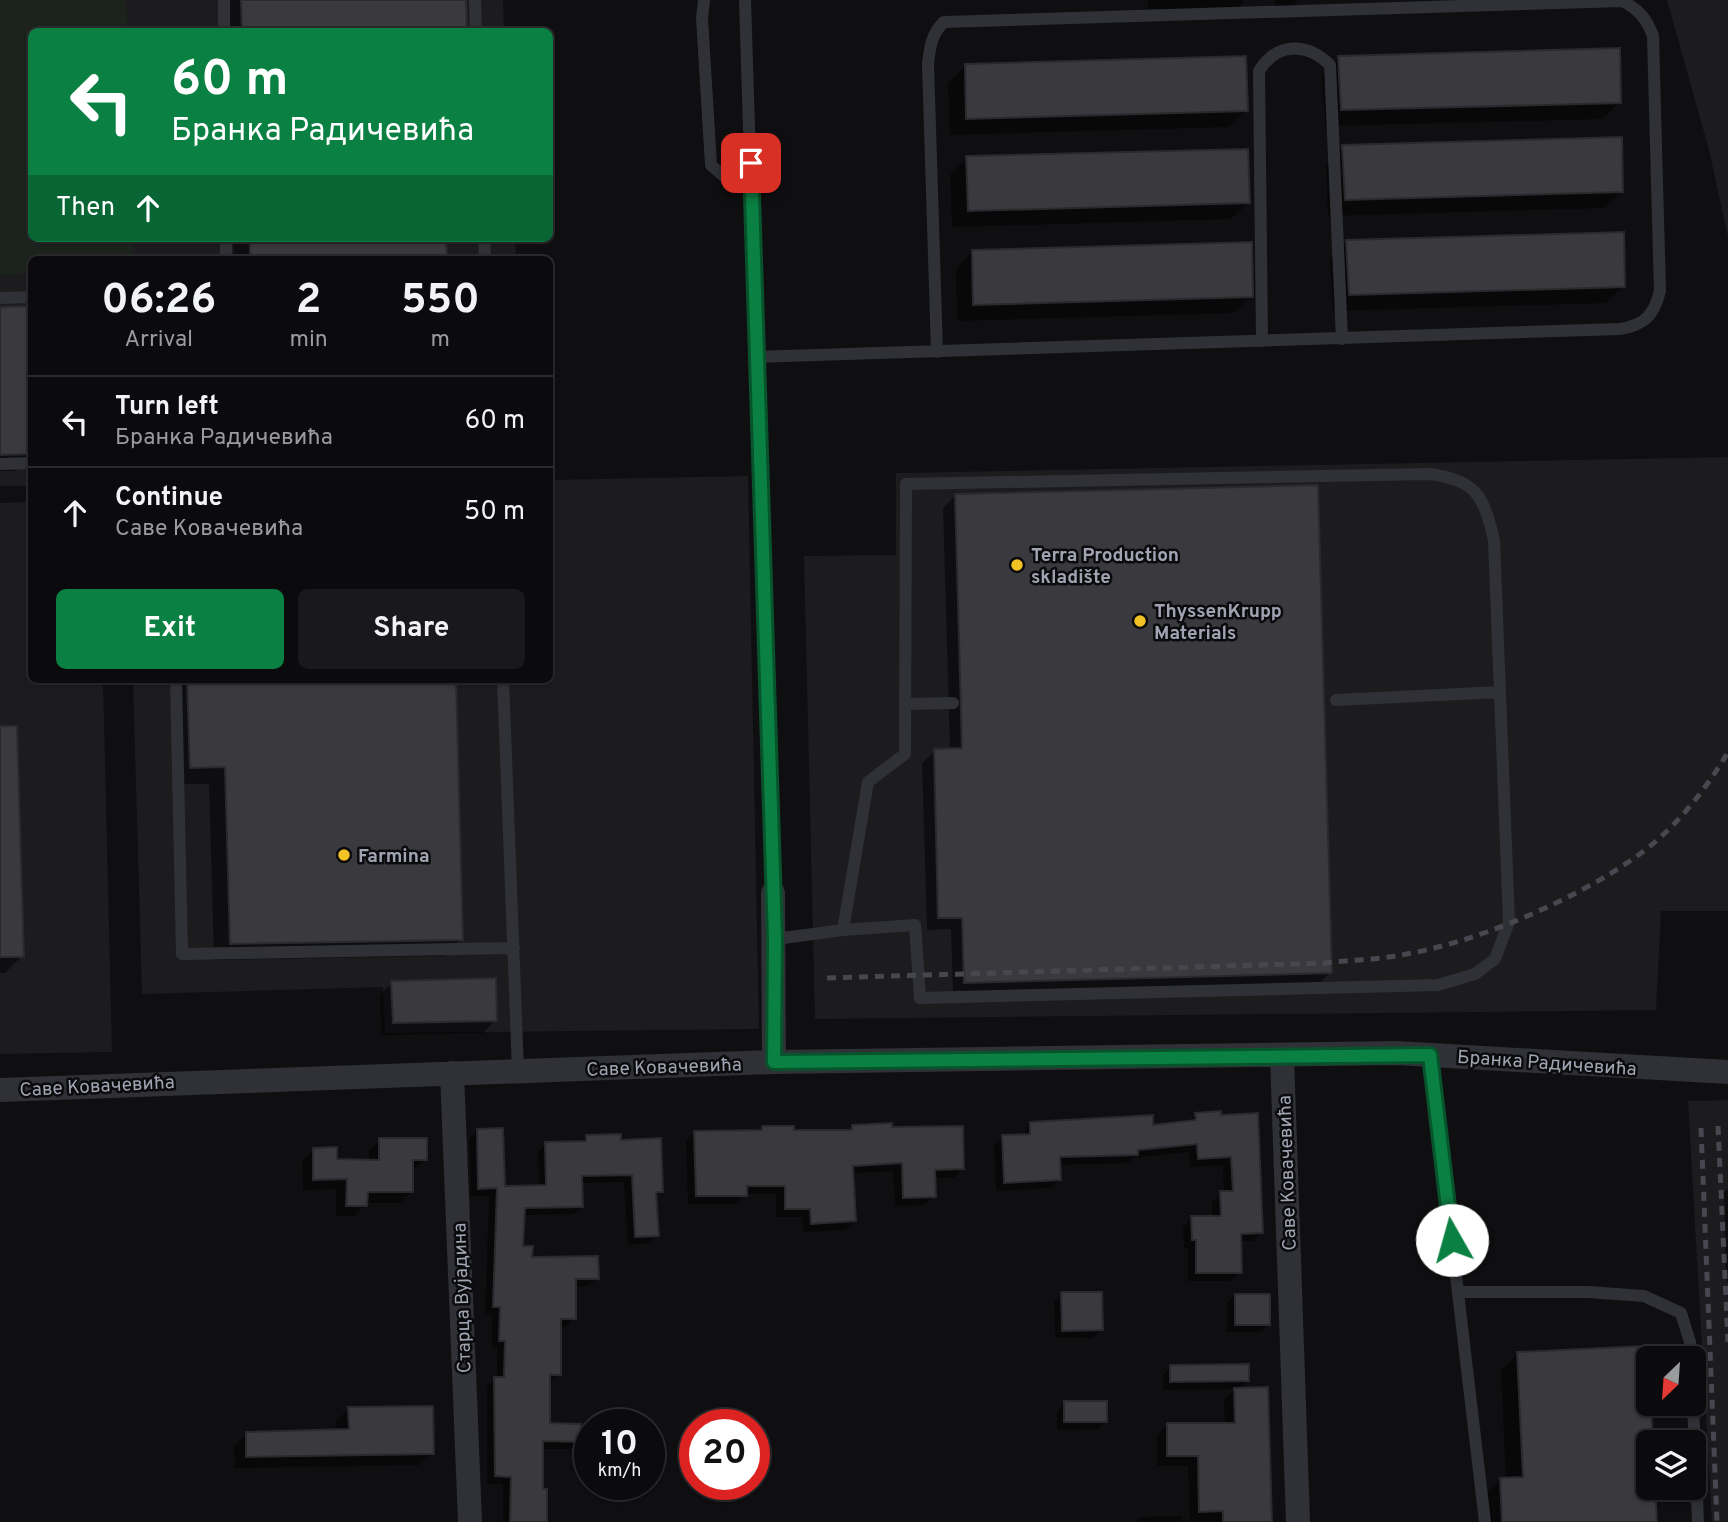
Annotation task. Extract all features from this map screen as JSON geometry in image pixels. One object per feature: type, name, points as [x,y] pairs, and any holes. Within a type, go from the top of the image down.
[{"type":"street","points":[[773,892],[774,1062]]},
{"type":"street","name":"Бранка Радичевића","points":[[1282,1056],[1430,1055],[1728,1072]]},
{"type":"street","name":"Саве Ковачевића","points":[[0,1090],[774,1062],[1282,1056],[1298,1522]]},
{"type":"street","name":"Старца Вујадина","points":[[453,1073],[470,1522]]},
{"type":"lane","points":[[224,0],[224,28]]},
{"type":"lane","points":[[475,0],[476,28]]},
{"type":"lane","points":[[704,0],[702,18],[710,165],[727,179],[751,187]]},
{"type":"lane","points":[[745,0],[773,892]]},
{"type":"lane","points":[[757,357],[937,352],[1620,330],[1636,326],[1647,320],[1656,309],[1660,291],[1653,36],[1648,21],[1636,8],[1623,1],[944,22],[936,29],[931,42],[928,64],[937,352]]},
{"type":"lane","points":[[1262,341],[1259,71],[1273,54],[1287,48],[1303,47],[1320,54],[1331,65],[1342,339]]},
{"type":"lane","points":[[0,298],[28,297]]},
{"type":"lane","points":[[0,464],[28,463]]},
{"type":"lane","points":[[775,939],[843,930],[915,925],[920,998],[1438,985],[1475,974],[1495,959],[1509,922],[1494,540],[1488,515],[1476,489],[1457,478],[1430,474],[906,484],[905,754],[868,782],[843,930]]},
{"type":"lane","points":[[176,683],[182,954],[514,948]]},
{"type":"lane","points":[[503,683],[518,1071]]},
{"type":"lane","points":[[1336,700],[1500,692]]},
{"type":"lane","points":[[907,704],[953,704]]},
{"type":"lane","points":[[1430,1055],[1485,1522]]},
{"type":"lane","points":[[1458,1292],[1588,1292],[1644,1296],[1681,1313],[1690,1346]]},
{"type":"lane","points":[[1693,1416],[1698,1522]]},
{"type":"shaded area","points":[[0,0],[503,0],[504,28],[28,28],[28,242],[515,242],[516,256],[28,256],[28,486],[0,486]]},
{"type":"shaded area","points":[[0,0],[126,0],[127,28],[28,28],[28,242],[133,242],[133,256],[28,256],[28,273],[0,275]]},
{"type":"shaded area","points":[[1667,0],[1728,0],[1728,237],[1709,150]]},
{"type":"shaded area","points":[[1728,457],[1728,911],[1661,911],[1656,1010],[815,1019],[804,556],[896,555],[896,473]]},
{"type":"shaded area","points":[[748,476],[759,1029],[385,1033],[383,987],[142,994],[133,683],[553,683],[553,480]]},
{"type":"shaded area","points":[[28,502],[28,683],[103,683],[112,1052],[0,1054],[0,503]]},
{"type":"shaded area","points":[[1728,1100],[1728,1522],[1712,1522],[1706,1416],[1706,1346],[1702,1346],[1688,1101]]},
{"type":"building","points":[[241,0],[466,0],[467,28],[242,28]]},
{"type":"building","points":[[1620,48],[1621,103],[1341,110],[1338,56]]},
{"type":"building","points":[[1246,56],[1248,111],[966,119],[965,64]]},
{"type":"building","points":[[1622,137],[1623,192],[1345,200],[1342,145]]},
{"type":"building","points":[[1248,149],[1250,203],[968,211],[966,156]]},
{"type":"building","points":[[1624,232],[1625,287],[1349,295],[1346,240]]},
{"type":"building","points":[[250,242],[446,242],[447,256],[250,256]]},
{"type":"building","points":[[1252,242],[1253,297],[973,305],[972,250]]},
{"type":"building","points":[[27,306],[28,454],[0,455],[0,307]]},
{"type":"building","name":"ThyssenKrupp Materials","points":[[1318,485],[1332,973],[964,983],[962,918],[938,918],[934,749],[962,748],[955,494]]},
{"type":"building","name":"Farmina","points":[[187,683],[456,683],[463,940],[230,944],[225,767],[190,768]]},
{"type":"building","points":[[0,726],[17,726],[24,957],[0,957]]},
{"type":"building","points":[[496,978],[497,1021],[393,1023],[391,981]]},
{"type":"building","points":[[1221,1111],[1221,1115],[1258,1113],[1263,1233],[1241,1234],[1242,1273],[1196,1273],[1196,1240],[1192,1240],[1191,1216],[1221,1216],[1220,1191],[1233,1191],[1231,1157],[1198,1159],[1197,1144],[1138,1150],[1138,1155],[1060,1157],[1061,1180],[1004,1183],[1002,1135],[1030,1134],[1030,1122],[1153,1115],[1153,1125],[1196,1120],[1195,1113]]},
{"type":"building","points":[[892,1123],[892,1127],[963,1126],[964,1169],[935,1170],[936,1197],[903,1198],[902,1163],[853,1166],[856,1221],[811,1224],[810,1209],[785,1209],[785,1186],[747,1186],[747,1196],[696,1196],[694,1131],[762,1130],[762,1126],[794,1126],[794,1130],[852,1130],[852,1125]]},
{"type":"building","points":[[503,1128],[505,1186],[546,1185],[545,1142],[586,1141],[586,1135],[621,1134],[621,1140],[661,1138],[663,1192],[656,1192],[659,1236],[635,1237],[632,1175],[582,1176],[583,1207],[525,1208],[523,1246],[533,1246],[532,1257],[598,1256],[599,1279],[576,1279],[576,1319],[561,1319],[561,1375],[550,1375],[550,1423],[574,1424],[574,1442],[543,1441],[543,1489],[547,1489],[547,1522],[510,1522],[511,1477],[495,1476],[494,1377],[504,1377],[505,1341],[499,1341],[500,1307],[493,1307],[497,1188],[478,1189],[477,1129]]},
{"type":"building","points":[[379,1138],[427,1138],[427,1160],[413,1160],[413,1192],[368,1192],[367,1206],[346,1206],[347,1179],[313,1180],[313,1148],[337,1147],[337,1159],[379,1160]]},
{"type":"building","points":[[1061,1292],[1102,1292],[1103,1330],[1062,1331]]},
{"type":"building","points":[[1235,1294],[1270,1294],[1270,1325],[1235,1325]]},
{"type":"building","points":[[1636,1346],[1636,1416],[1651,1416],[1652,1430],[1636,1430],[1636,1500],[1656,1500],[1657,1522],[1502,1522],[1500,1478],[1523,1477],[1517,1352]]},
{"type":"building","points":[[1249,1364],[1249,1381],[1170,1382],[1170,1365]]},
{"type":"building","points":[[1268,1387],[1272,1522],[1223,1522],[1223,1511],[1199,1512],[1198,1456],[1167,1456],[1167,1423],[1235,1423],[1234,1388]]},
{"type":"building","points":[[1064,1401],[1107,1401],[1107,1422],[1064,1422]]},
{"type":"building","points":[[433,1406],[434,1454],[246,1457],[246,1432],[349,1429],[348,1407]]},
{"type":"railway","points":[[827,978],[1326,963],[1425,950],[1521,919],[1612,873],[1651,846],[1676,822],[1699,795],[1728,752]]},
{"type":"railway","points":[[1718,1126],[1728,1342]]},
{"type":"railway","points":[[1701,1128],[1717,1522]]},
{"type":"place","name":"Terra Production skladište","points":[[1017,565]]},
{"type":"place","name":"ThyssenKrupp Materials","points":[[1140,621]]},
{"type":"place","name":"Farmina","points":[[344,855]]},
{"type":"route","points":[[751,163],[775,939],[774,1062],[1397,1053],[1430,1055],[1452,1240]]}]
